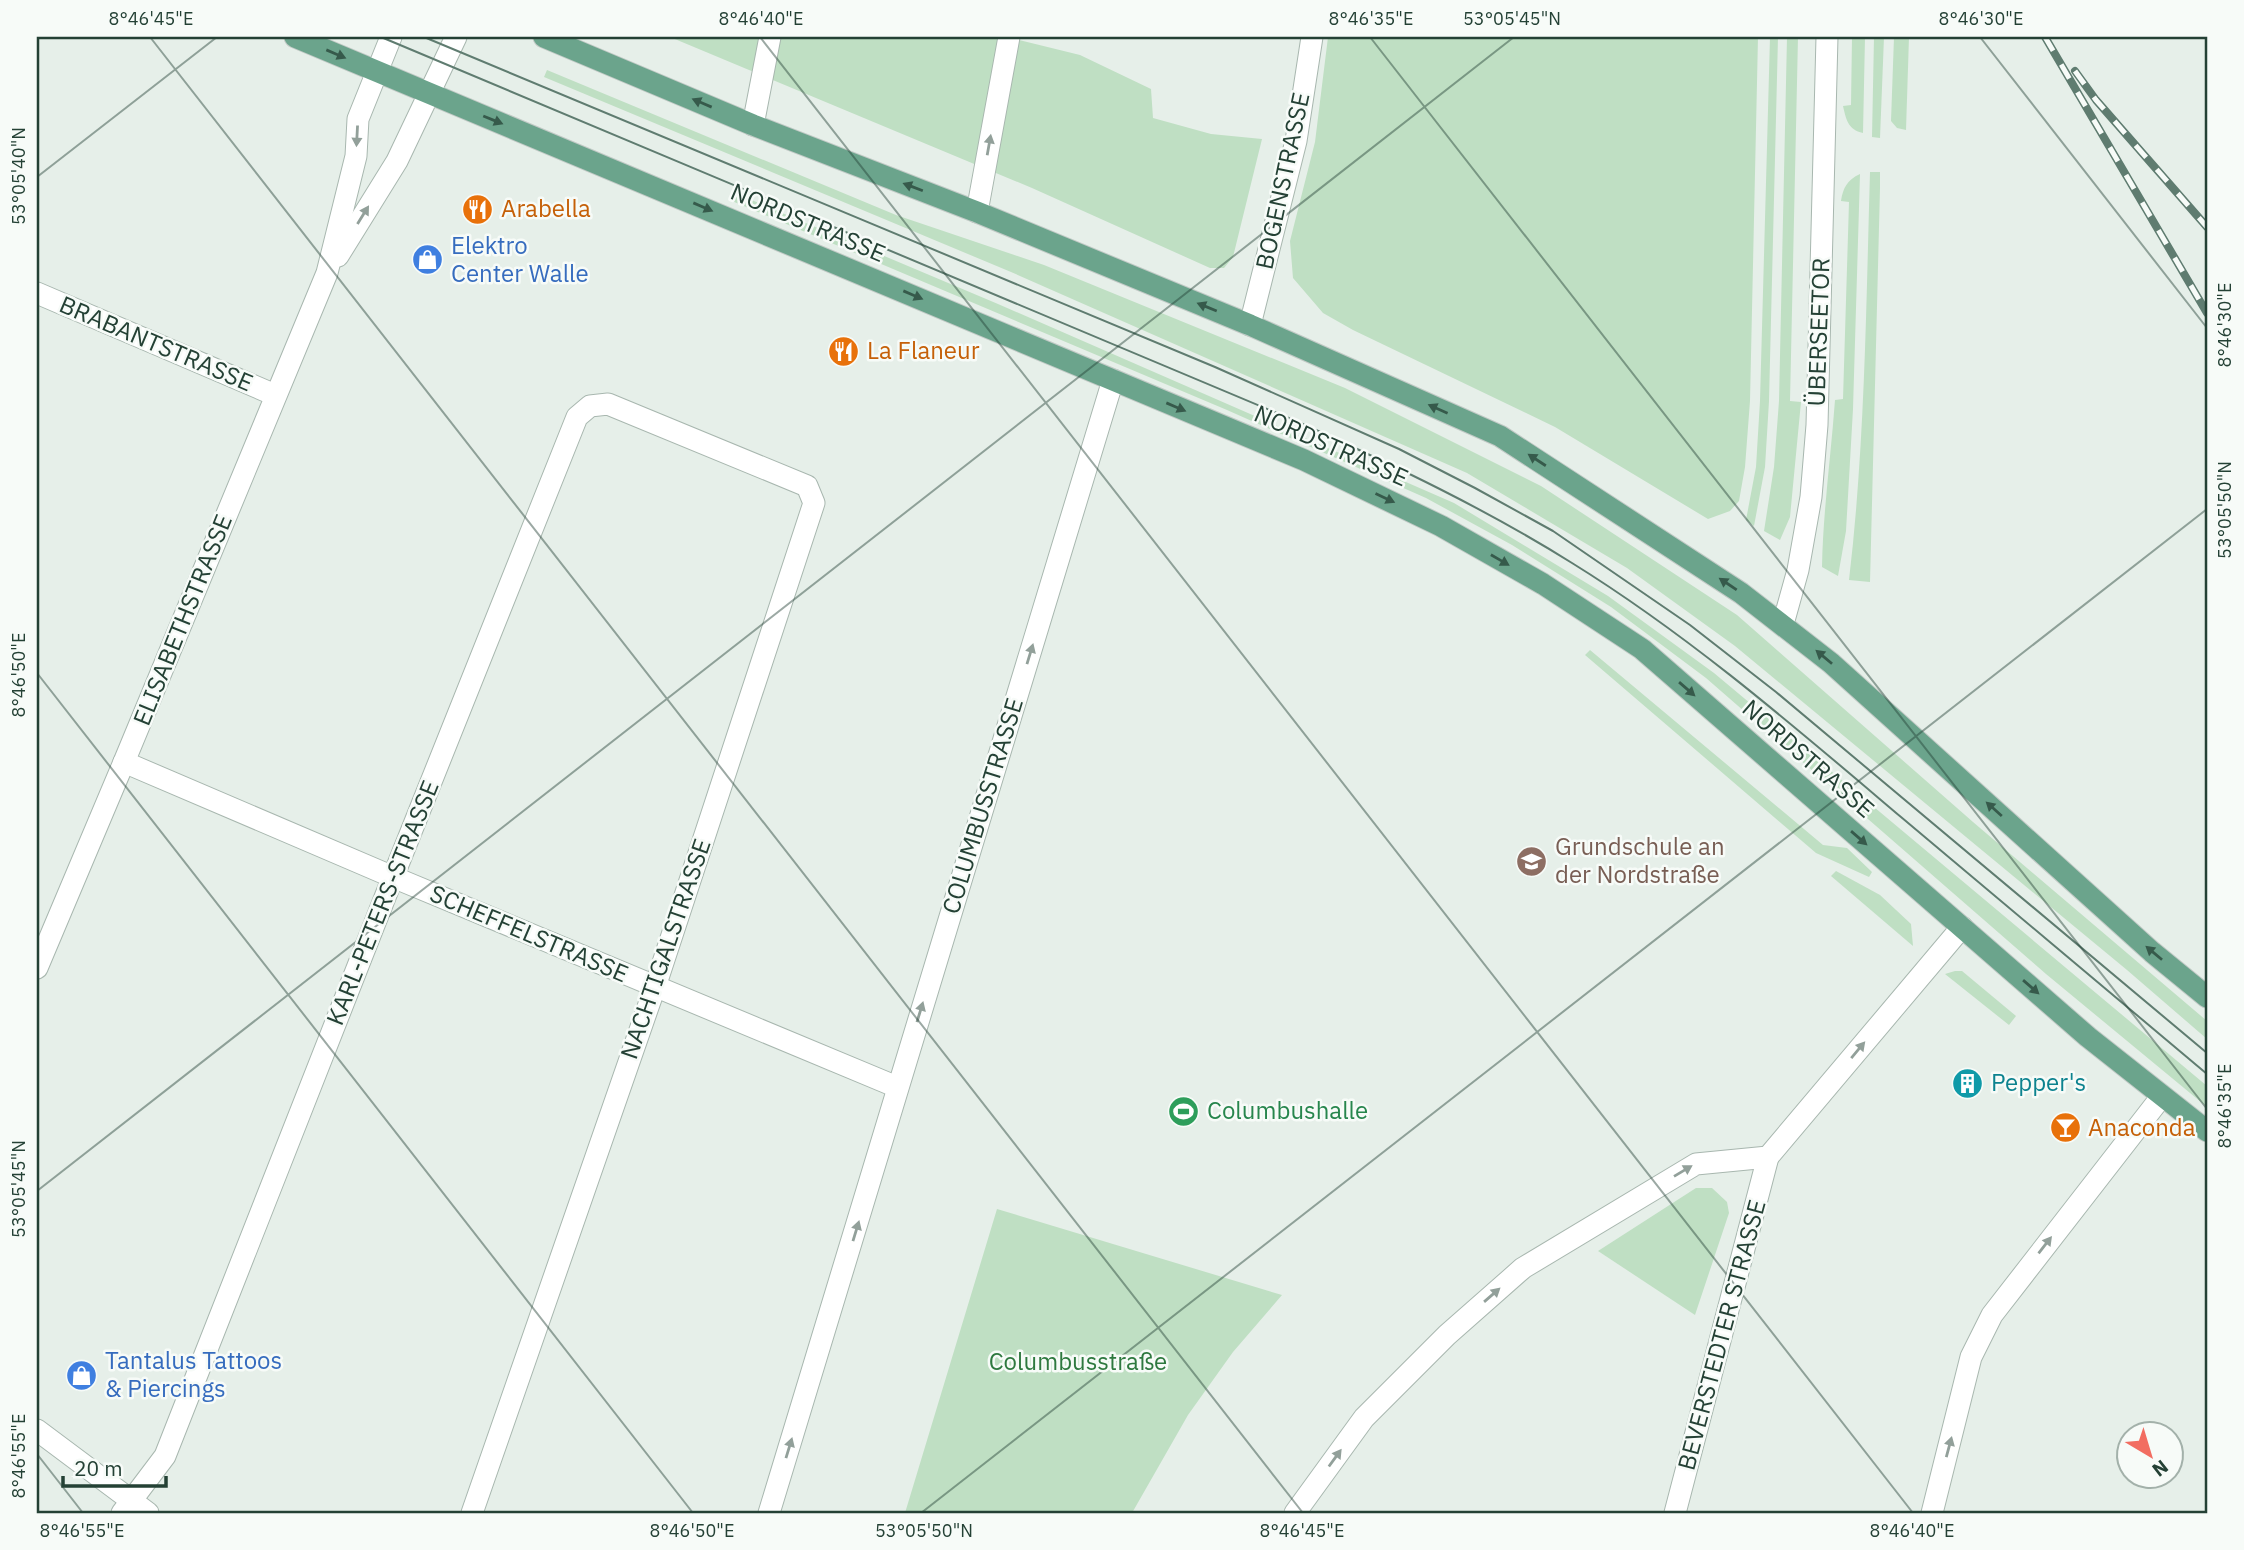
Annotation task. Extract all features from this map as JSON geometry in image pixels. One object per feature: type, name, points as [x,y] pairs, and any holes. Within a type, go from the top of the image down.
[{"type":"main road","name":"NORDSTRASSE","points":[[295,37],[1304,460],[1441,526],[1543,584],[1642,649],[2088,1037],[2207,1131]]},
{"type":"main road","points":[[547,37],[753,125],[977,212],[1251,325],[1500,436],[1705,568],[1783,624],[1831,663],[2152,952],[2207,997]]},
{"type":"street","name":"ELISABETHSTRASSE","points":[[327,273],[356,156],[358,120],[391,37]]},
{"type":"street","name":"ELISABETHSTRASSE","points":[[37,968],[327,273],[397,161],[456,37]]},
{"type":"street","points":[[753,125],[770,37]]},
{"type":"street","points":[[977,212],[1009,37]]},
{"type":"street","name":"BOGENSTRASSE","points":[[1251,325],[1296,141],[1312,37]]},
{"type":"street","name":"ÜBERSEETOR","points":[[1783,624],[1798,570],[1811,497],[1817,425],[1827,37]]},
{"type":"street","name":"BRABANTSTRASSE","points":[[37,293],[275,395]]},
{"type":"street","name":"COLUMBUSSTRASSE","points":[[769,1513],[1113,380]]},
{"type":"street","name":"KARL-PETERS-STRASSE","points":[[134,1509],[165,1456],[577,417],[590,406],[608,404],[707,445]]},
{"type":"street","name":"NACHTIGALSTRASSE","points":[[472,1513],[654,987],[814,503],[807,486],[707,445]]},
{"type":"street","name":"SCHEFFELSTRASSE","points":[[124,762],[897,1087]]},
{"type":"street","points":[[1295,1513],[1364,1419],[1447,1335],[1523,1268],[1696,1164],[1768,1157],[1962,927]]},
{"type":"street","points":[[1932,1513],[1971,1357],[1992,1315],[2162,1096]]},
{"type":"street","name":"BEVERSTEDTER STRASSE","points":[[1675,1513],[1768,1157]]},
{"type":"street","points":[[37,1430],[134,1509]]},
{"type":"green space","points":[[670,37],[1007,37],[1080,55],[1151,89],[1153,118],[1211,134],[1262,139],[1233,257],[1224,268],[1210,268],[1032,188]]},
{"type":"green space","points":[[1328,37],[1758,37],[1750,401],[1745,467],[1739,501],[1730,511],[1708,519],[1555,427],[1353,330],[1323,313],[1293,278],[1290,241],[1315,142]]},
{"type":"green space","points":[[1770,37],[1778,37],[1769,401],[1765,467],[1754,526],[1746,520],[1756,467],[1760,401]]},
{"type":"green space","points":[[1787,37],[1798,37],[1790,401],[1801,402],[1790,517],[1780,540],[1764,531],[1774,467],[1779,401]]},
{"type":"green space","points":[[1852,37],[1865,37],[1863,133],[1851,127],[1843,106],[1851,105]]},
{"type":"green space","points":[[1874,37],[1884,37],[1880,138],[1872,137]]},
{"type":"green space","points":[[1894,37],[1909,37],[1906,130],[1897,128],[1891,121]]},
{"type":"green space","points":[[547,70],[896,215],[1044,265],[1345,388],[1541,486],[1737,615],[1973,822],[2207,1021],[2207,1039],[1735,646],[1627,568],[1467,473],[1011,272],[544,77]]},
{"type":"green space","points":[[1870,172],[1880,172],[1880,188],[1870,582],[1849,580],[1862,427]]},
{"type":"green space","points":[[1860,174],[1853,409],[1846,531],[1838,576],[1822,567],[1835,400],[1843,399],[1849,202],[1841,201],[1846,185]]},
{"type":"green space","points":[[735,193],[998,304],[1454,503],[1608,596],[1714,673],[2207,1086],[2207,1107],[2046,974],[1706,678],[1611,607],[1512,545],[1426,498],[1227,410],[732,201]]},
{"type":"green space","points":[[1590,650],[1823,845],[1847,848],[1872,872],[1869,877],[1816,853],[1585,655]]},
{"type":"green space","points":[[1836,871],[1880,895],[1911,924],[1913,946],[1831,876]]},
{"type":"green space","points":[[1962,971],[2016,1016],[2009,1025],[1945,974]]},
{"type":"green space","points":[[1696,1188],[1712,1188],[1727,1202],[1729,1213],[1695,1315],[1598,1251]]},
{"type":"green space","name":"Columbusstraße","points":[[997,1209],[1282,1295],[1233,1352],[1188,1415],[1132,1513],[905,1513]]},
{"type":"tram line","points":[[381,37],[1303,424],[1406,472],[1507,524],[1616,591],[1741,684],[2207,1074]]},
{"type":"tram line","points":[[424,37],[1215,367],[1399,449],[1553,531],[1690,625],[1776,692],[2207,1053]]},
{"type":"railway","points":[[2045,37],[2207,313]]},
{"type":"railway","points":[[2075,71],[2096,100],[2207,227]]},
{"type":"place","name":"Arabella","points":[[478,209]]},
{"type":"place","name":"Elektro Center Walle","points":[[428,260]]},
{"type":"place","name":"La Flaneur","points":[[844,351]]},
{"type":"place","name":"Grundschule an der Nordstraße","points":[[1532,861]]},
{"type":"place","name":"Pepper's","points":[[1968,1083]]},
{"type":"place","name":"Columbushalle","points":[[1184,1111]]},
{"type":"place","name":"Anaconda","points":[[2065,1128]]},
{"type":"place","name":"Tantalus Tattoos & Piercings","points":[[82,1375]]}]
